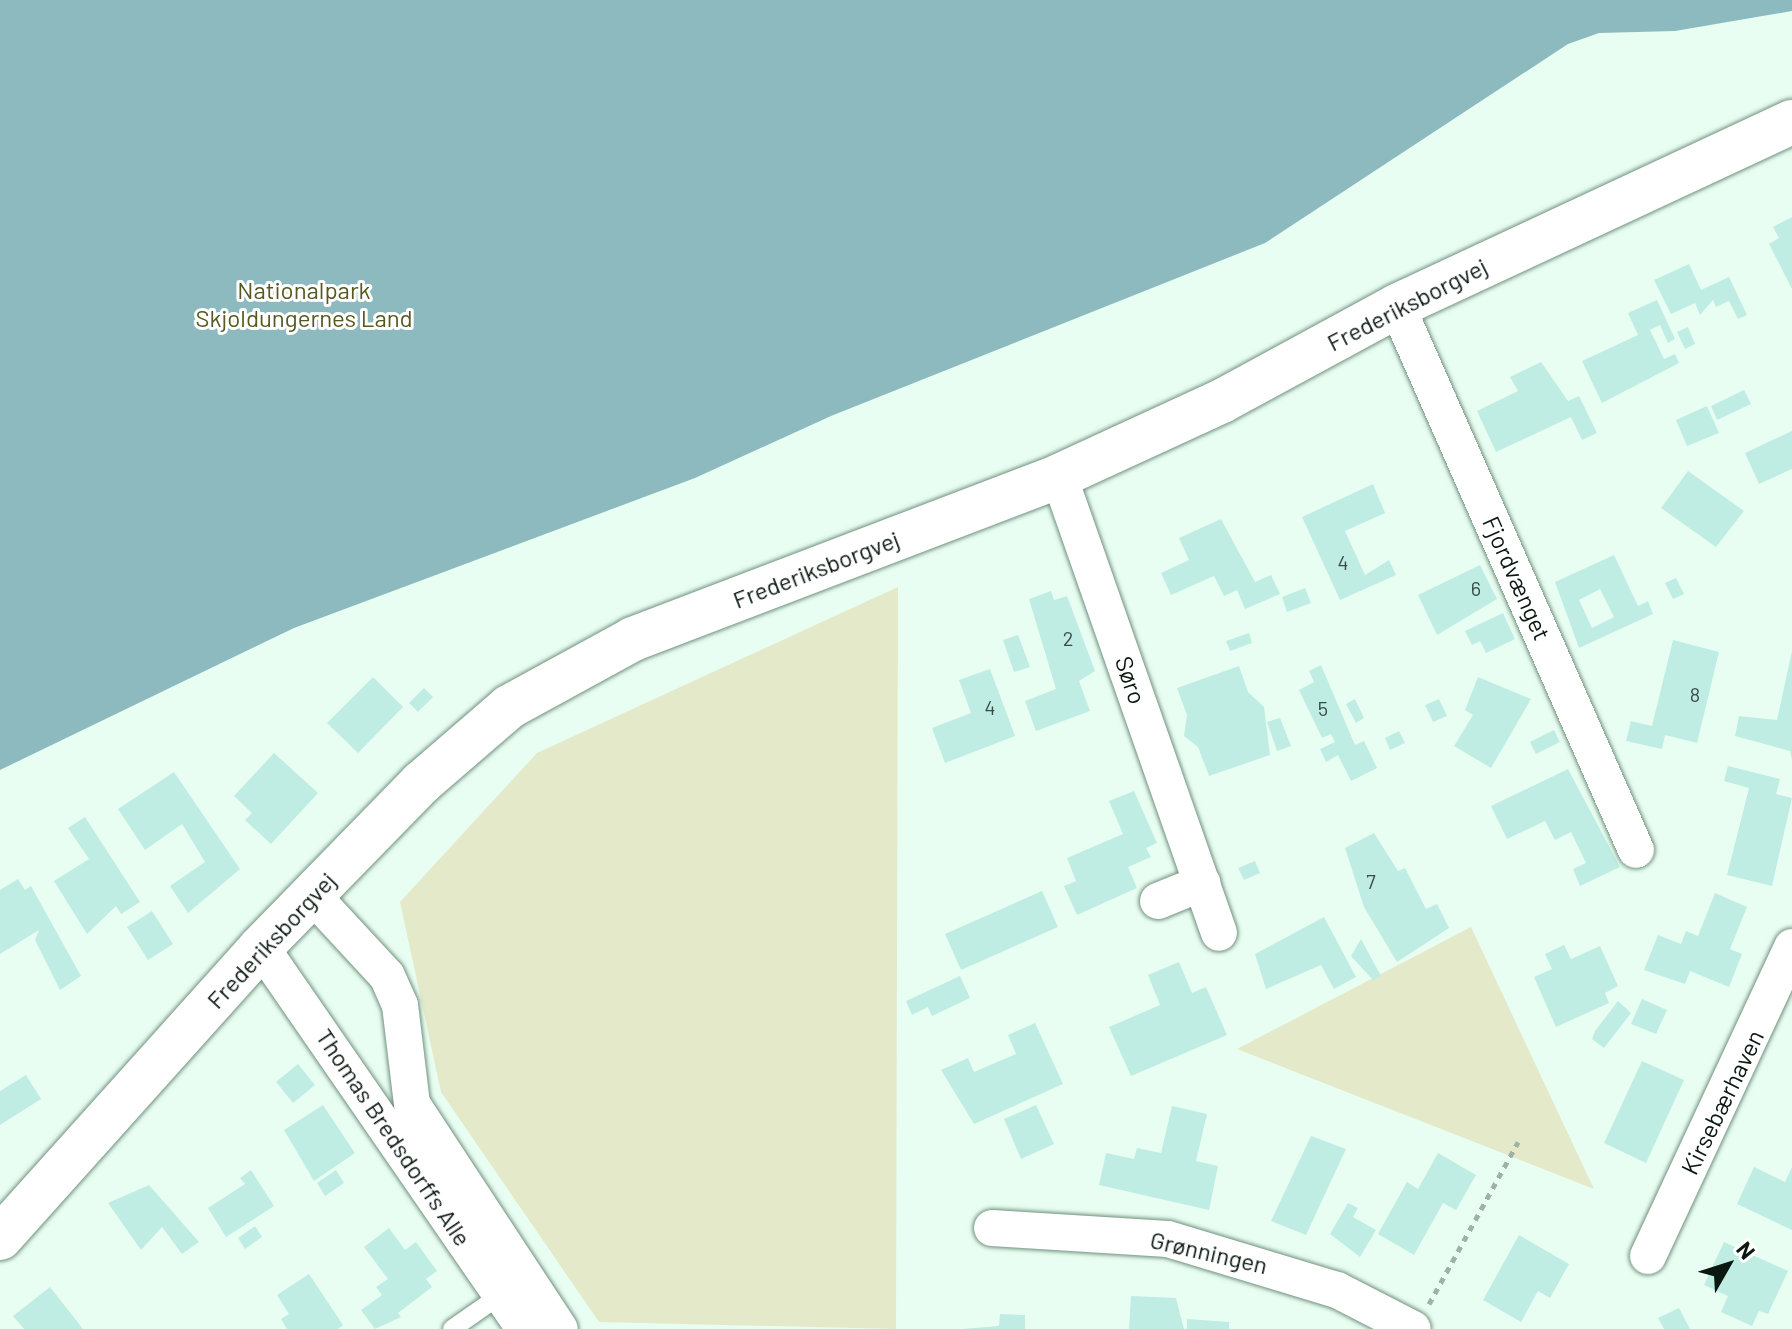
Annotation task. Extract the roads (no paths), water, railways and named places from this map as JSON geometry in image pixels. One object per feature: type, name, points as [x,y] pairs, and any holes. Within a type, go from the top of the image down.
[{"type":"street","name":"Frederiksborgvej","points":[[0,1238],[261,947],[421,783],[509,707],[633,639],[1059,476],[1222,401],[1397,306],[1792,122]]},
{"type":"street","name":"Fjordvænget","points":[[1397,306],[1636,850]]},
{"type":"street","name":"Søro","points":[[1059,476],[1219,933]]},
{"type":"street","points":[[1158,901],[1202,883]]},
{"type":"street","name":"Thomas Bredsdorffs Alle","points":[[312,895],[387,976],[400,1005],[404,1082],[411,1133]]},
{"type":"street","name":"Thomas Bredsdorffs Alle","points":[[261,947],[411,1133],[514,1286],[560,1329]]},
{"type":"street","name":"Kirsebærhaven","points":[[1648,1256],[1792,947]]},
{"type":"street","name":"Grønningen","points":[[992,1228],[1080,1228],[1181,1242],[1337,1290],[1418,1322]]},
{"type":"street","name":"Thomas Bredsdorffs Alle","points":[[514,1286],[525,1329]]},
{"type":"lane","points":[[452,1329],[514,1286]]},
{"type":"water","name":"Nationalpark Skjoldungernes Land","points":[[0,0],[1792,0],[1792,11],[1675,31],[1599,33],[1568,44],[1265,243],[831,416],[695,478],[294,628],[0,770]]}]
